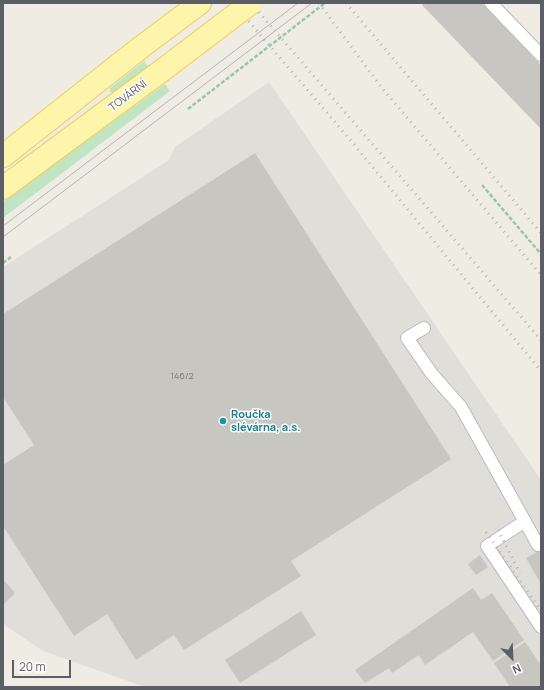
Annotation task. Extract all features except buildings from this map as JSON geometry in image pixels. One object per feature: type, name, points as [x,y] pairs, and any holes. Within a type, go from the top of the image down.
[{"type":"main road","points":[[3,156],[140,48],[200,3]]},
{"type":"main road","name":"TOVÁRNÍ","points":[[3,188],[251,3]]},
{"type":"lane","points":[[491,3],[541,55]]},
{"type":"lane","points":[[424,328],[408,338],[432,374],[461,407],[538,546]]},
{"type":"lane","points":[[525,521],[487,546],[541,627]]},
{"type":"path","points":[[188,109],[326,3]]},
{"type":"path","points":[[482,185],[541,254]]},
{"type":"path","points":[[3,263],[11,257]]},
{"type":"shaded area","points":[[269,82],[541,480],[541,687],[145,687],[43,651],[3,624],[3,267],[169,160],[175,147]]},
{"type":"green space","points":[[144,61],[148,66],[114,92],[110,92],[110,88]]},
{"type":"green space","points":[[165,84],[170,91],[3,218],[3,202]]},
{"type":"tram line","points":[[3,226],[298,3]]},
{"type":"tram line","points":[[3,237],[312,3]]},
{"type":"railway","points":[[233,3],[352,142],[541,371]]},
{"type":"railway","points":[[251,3],[541,340]]},
{"type":"railway","points":[[319,3],[381,87],[541,275]]},
{"type":"railway","points":[[346,3],[541,233]]},
{"type":"railway","points":[[498,530],[520,573]]},
{"type":"railway","points":[[486,532],[541,611]]},
{"type":"place","name":"Roučka slévárna, a.s.","points":[[223,421]]}]
